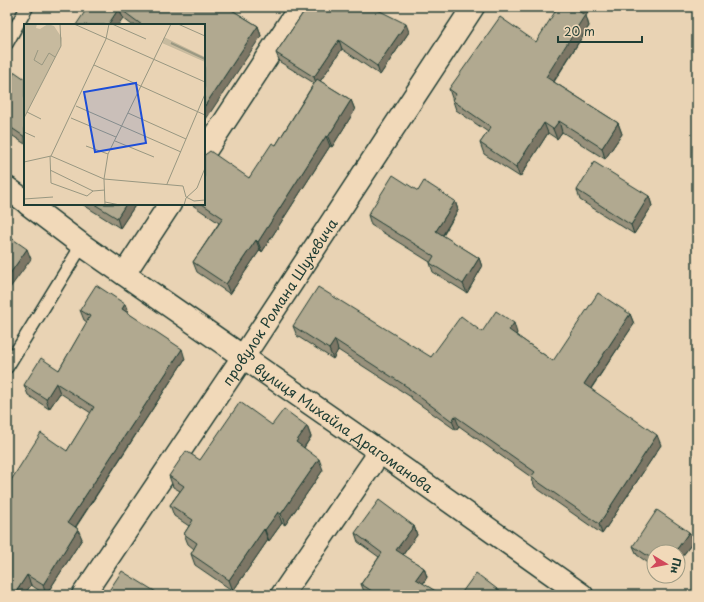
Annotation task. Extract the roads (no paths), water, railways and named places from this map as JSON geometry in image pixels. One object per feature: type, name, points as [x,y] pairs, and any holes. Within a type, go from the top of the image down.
[{"type":"street","points":[[205,151],[300,7]]},
{"type":"street","name":"провулок Романа Шухевича","points":[[83,595],[244,357],[473,7]]},
{"type":"street","points":[[7,188],[24,200]]},
{"type":"street","name":"вулиця Михайла Драгоманова","points":[[29,205],[82,245],[380,452],[582,595]]},
{"type":"street","points":[[124,274],[169,205]]},
{"type":"street","points":[[282,595],[380,452]]},
{"type":"lane","points":[[7,43],[28,7]]},
{"type":"lane","points":[[7,367],[82,245]]}]
